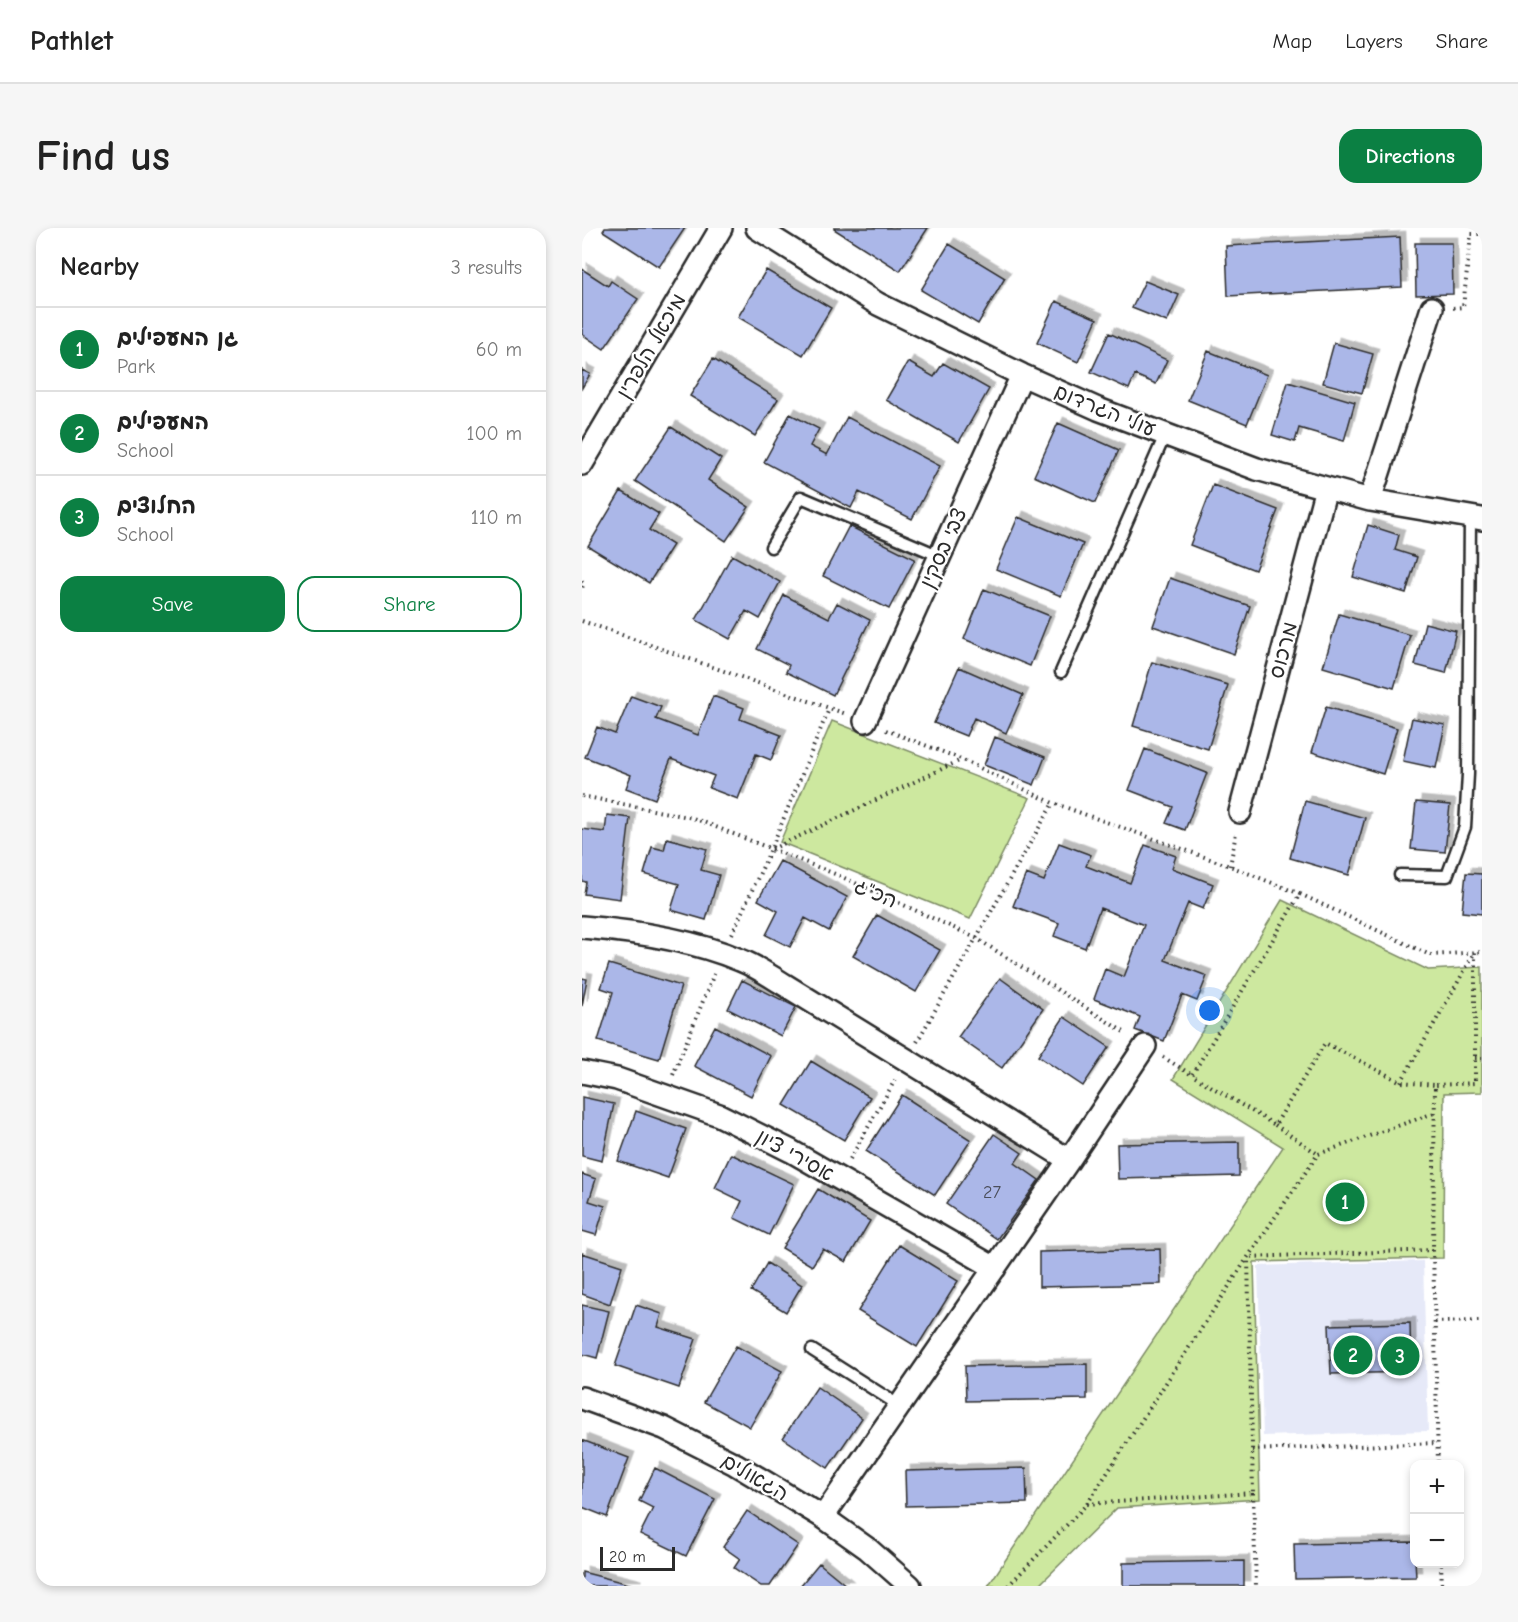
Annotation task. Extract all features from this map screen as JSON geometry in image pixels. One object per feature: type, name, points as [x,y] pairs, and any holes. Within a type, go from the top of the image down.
[{"type":"street","name":"מיכאל הלפרין","points":[[582,464],[721,228]]},
{"type":"street","name":"עולי הגרדום","points":[[757,228],[878,304],[1098,410],[1257,469],[1370,500],[1476,518]]},
{"type":"street","points":[[1370,500],[1432,308]]},
{"type":"street","name":"צבי בסקין","points":[[865,721],[1022,375]]},
{"type":"street","name":"מרכוס","points":[[1240,812],[1326,488]]},
{"type":"street","points":[[582,927],[617,930],[692,945],[741,960],[1069,1160]]},
{"type":"street","points":[[823,1517],[1145,1046]]},
{"type":"street","name":"אסירי ציון","points":[[582,1072],[617,1079],[665,1094],[719,1115],[791,1151],[995,1268]]},
{"type":"street","name":"הגאולים","points":[[582,1398],[664,1428],[735,1464],[823,1517],[868,1549],[910,1586]]},
{"type":"lane","points":[[1061,672],[1165,435]]},
{"type":"lane","points":[[771,547],[801,497],[940,556]]},
{"type":"lane","points":[[1400,875],[1447,876],[1465,827],[1476,518]]},
{"type":"lane","points":[[812,1350],[900,1406]]},
{"type":"path","points":[[1432,308],[1463,307],[1471,234],[1482,234]]},
{"type":"path","points":[[582,581],[584,583],[582,588]]},
{"type":"path","points":[[582,621],[865,721],[961,759],[1053,803],[1230,866],[1300,894],[1430,955],[1482,951]]},
{"type":"path","points":[[665,1094],[829,709]]},
{"type":"path","points":[[771,849],[961,759]]},
{"type":"path","name":"הכ\"ג","points":[[582,796],[693,818],[840,876],[976,938],[1318,1154]]},
{"type":"path","points":[[839,1179],[1053,803]]},
{"type":"path","points":[[1230,866],[1240,812]]},
{"type":"path","points":[[1192,1075],[1300,894]]},
{"type":"path","points":[[1275,1125],[1325,1043],[1401,1082],[1475,1083],[1475,952]]},
{"type":"path","points":[[1401,1082],[1475,952]]},
{"type":"path","points":[[1475,1058],[1482,1058]]},
{"type":"path","points":[[1435,1084],[1433,1250],[1438,1460]]},
{"type":"path","points":[[1008,1586],[1087,1504],[1318,1154],[1435,1113]]},
{"type":"path","points":[[1248,1257],[1433,1250]]},
{"type":"path","points":[[1248,1257],[1256,1586]]},
{"type":"path","points":[[1435,1322],[1482,1321]]},
{"type":"path","points":[[1252,1450],[1437,1443]]},
{"type":"path","points":[[1087,1504],[1254,1493]]},
{"type":"path","points":[[1441,1568],[1442,1586]]},
{"type":"shaded area","points":[[1423,1261],[1428,1431],[1263,1436],[1258,1266]]},
{"type":"green space","points":[[832,721],[1030,798],[970,919],[780,842]]},
{"type":"green space","points":[[1282,900],[1428,970],[1482,967],[1482,1092],[1444,1093],[1443,1258],[1254,1262],[1260,1499],[1117,1508],[1038,1586],[988,1586],[1283,1147],[1173,1079]]},
{"type":"building","points":[[605,228],[685,228],[659,267],[603,231]]},
{"type":"building","points":[[834,228],[928,228],[900,271]]},
{"type":"building","points":[[1400,237],[1402,287],[1228,296],[1226,246]]},
{"type":"building","points":[[1415,243],[1452,243],[1453,294],[1416,295]]},
{"type":"building","points":[[949,244],[1005,278],[978,324],[921,290]]},
{"type":"building","points":[[582,269],[608,286],[611,281],[638,299],[604,349],[582,334]]},
{"type":"building","points":[[766,270],[831,308],[803,355],[738,317]]},
{"type":"building","points":[[1145,281],[1179,295],[1167,322],[1132,308]]},
{"type":"building","points":[[1056,301],[1097,319],[1078,362],[1037,343]]},
{"type":"building","points":[[1109,333],[1167,360],[1156,384],[1135,375],[1129,389],[1091,372]]},
{"type":"building","points":[[1334,343],[1373,354],[1362,393],[1323,383]]},
{"type":"building","points":[[1208,351],[1267,375],[1247,424],[1188,400]]},
{"type":"building","points":[[713,359],[778,399],[755,436],[690,396]]},
{"type":"building","points":[[908,362],[934,377],[943,363],[989,389],[959,442],[886,400]]},
{"type":"building","points":[[582,370],[590,374],[582,388]]},
{"type":"building","points":[[1288,382],[1355,402],[1344,441],[1299,428],[1295,442],[1272,435]]},
{"type":"building","points":[[790,414],[819,429],[810,446],[827,455],[847,417],[940,466],[912,519],[859,492],[851,508],[764,462]]},
{"type":"building","points":[[1058,423],[1119,450],[1095,503],[1034,476]]},
{"type":"building","points":[[671,427],[721,459],[708,480],[749,507],[726,541],[635,481]]},
{"type":"building","points":[[1213,485],[1278,510],[1255,570],[1190,545]]},
{"type":"building","points":[[621,491],[659,514],[649,530],[673,545],[649,583],[588,546]]},
{"type":"building","points":[[1018,517],[1083,544],[1061,596],[996,569]]},
{"type":"building","points":[[1368,525],[1399,535],[1395,550],[1417,557],[1406,593],[1353,577]]},
{"type":"building","points":[[849,526],[915,559],[889,609],[823,576]]},
{"type":"building","points":[[732,555],[780,582],[760,619],[746,611],[730,639],[696,620]]},
{"type":"building","points":[[1170,578],[1250,606],[1234,654],[1153,626]]},
{"type":"building","points":[[984,589],[1050,616],[1030,666],[964,639]]},
{"type":"building","points":[[784,595],[829,618],[837,603],[870,620],[833,695],[786,672],[789,665],[757,649]]},
{"type":"building","points":[[1339,614],[1410,635],[1394,688],[1323,667]]},
{"type":"building","points":[[1425,623],[1456,631],[1446,673],[1415,665]]},
{"type":"building","points":[[1152,662],[1228,685],[1208,749],[1133,726]]},
{"type":"building","points":[[959,667],[1023,695],[1006,733],[974,718],[966,736],[934,723]]},
{"type":"building","points":[[631,696],[661,707],[656,719],[698,735],[713,696],[744,708],[740,719],[781,735],[771,760],[756,754],[738,799],[709,788],[714,776],[671,759],[655,799],[626,788],[631,775],[585,757],[597,727],[615,734]]},
{"type":"building","points":[[1326,707],[1397,728],[1383,774],[1312,752]]},
{"type":"building","points":[[1412,718],[1445,725],[1436,768],[1403,761]]},
{"type":"building","points":[[995,737],[1045,757],[1034,785],[984,765]]},
{"type":"building","points":[[1145,749],[1207,773],[1185,830],[1166,823],[1173,807],[1129,790]]},
{"type":"building","points":[[1305,801],[1365,818],[1349,875],[1290,858]]},
{"type":"building","points":[[1416,802],[1450,805],[1445,852],[1411,849]]},
{"type":"building","points":[[607,815],[630,818],[620,899],[584,894],[586,882],[582,881],[582,829],[605,832]]},
{"type":"building","points":[[667,838],[707,849],[701,870],[719,875],[706,920],[671,910],[679,884],[644,874],[652,847],[664,850]]},
{"type":"building","points":[[1059,843],[1091,855],[1086,866],[1130,883],[1145,845],[1176,856],[1172,868],[1213,884],[1203,909],[1188,903],[1165,960],[1207,976],[1197,1001],[1182,995],[1164,1041],[1135,1030],[1140,1017],[1094,999],[1105,969],[1124,977],[1144,925],[1100,908],[1085,948],[1054,936],[1059,923],[1013,906],[1026,874],[1044,881]]},
{"type":"building","points":[[780,861],[847,897],[829,931],[805,918],[790,947],[766,935],[778,911],[758,900]]},
{"type":"building","points":[[1466,873],[1482,874],[1482,914],[1462,912]]},
{"type":"building","points":[[877,915],[940,950],[916,992],[853,956]]},
{"type":"building","points":[[609,964],[681,986],[659,1059],[598,1041],[613,992],[601,988]]},
{"type":"building","points":[[582,978],[587,979],[582,1006]]},
{"type":"building","points":[[1000,978],[1043,1009],[1002,1068],[958,1037]]},
{"type":"building","points":[[742,980],[796,1007],[781,1036],[728,1009]]},
{"type":"building","points":[[1064,1017],[1109,1047],[1083,1086],[1038,1056]]},
{"type":"building","points":[[715,1026],[771,1056],[751,1096],[694,1066]]},
{"type":"building","points":[[811,1061],[870,1097],[844,1140],[784,1105]]},
{"type":"building","points":[[902,1095],[971,1140],[935,1195],[866,1151]]},
{"type":"building","points":[[582,1097],[614,1104],[602,1161],[582,1156]]},
{"type":"building","points":[[636,1111],[686,1129],[668,1178],[618,1161]]},
{"type":"building","points":[[994,1134],[1022,1153],[1015,1163],[1039,1180],[997,1239],[946,1204]]},
{"type":"building","points":[[1239,1142],[1239,1176],[1118,1179],[1117,1144]]},
{"type":"building","points":[[731,1154],[794,1184],[769,1235],[734,1218],[742,1201],[715,1188]]},
{"type":"building","points":[[582,1174],[596,1179],[589,1201],[605,1206],[596,1235],[582,1231]]},
{"type":"building","points":[[818,1189],[870,1221],[846,1262],[823,1249],[812,1266],[782,1248]]},
{"type":"building","points":[[899,1245],[958,1281],[917,1347],[858,1311]]},
{"type":"building","points":[[1160,1249],[1161,1284],[1039,1287],[1039,1252]]},
{"type":"building","points":[[582,1253],[622,1266],[610,1304],[582,1294]]},
{"type":"building","points":[[767,1263],[802,1285],[786,1312],[751,1291]]},
{"type":"building","points":[[582,1305],[609,1311],[597,1358],[582,1354]]},
{"type":"building","points":[[636,1305],[662,1314],[658,1327],[696,1339],[679,1388],[615,1366]]},
{"type":"building","points":[[1410,1323],[1411,1372],[1331,1374],[1329,1325]]},
{"type":"building","points":[[736,1346],[782,1371],[750,1427],[704,1402]]},
{"type":"building","points":[[1087,1364],[1087,1399],[966,1401],[965,1366]]},
{"type":"building","points":[[817,1387],[862,1418],[828,1468],[783,1438]]},
{"type":"building","points":[[582,1440],[629,1458],[607,1517],[582,1507]]},
{"type":"building","points":[[655,1468],[715,1499],[686,1556],[640,1534],[653,1508],[639,1501]]},
{"type":"building","points":[[1026,1468],[1027,1503],[906,1506],[905,1471]]},
{"type":"building","points":[[747,1511],[798,1545],[770,1586],[761,1586],[734,1568],[740,1559],[723,1547]]},
{"type":"building","points":[[1410,1542],[1410,1568],[1415,1568],[1416,1577],[1295,1579],[1294,1544]]},
{"type":"building","points":[[1244,1561],[1244,1586],[1123,1586],[1123,1563]]},
{"type":"building","points":[[819,1563],[847,1586],[800,1586]]},
{"type":"building","points":[[582,1572],[637,1586],[582,1586]]},
{"type":"place","name":"גן המעפילים","points":[[1345,1202]]},
{"type":"place","name":"המעפילים","points":[[1353,1355]]},
{"type":"place","name":"החלוצים","points":[[1400,1356]]}]
